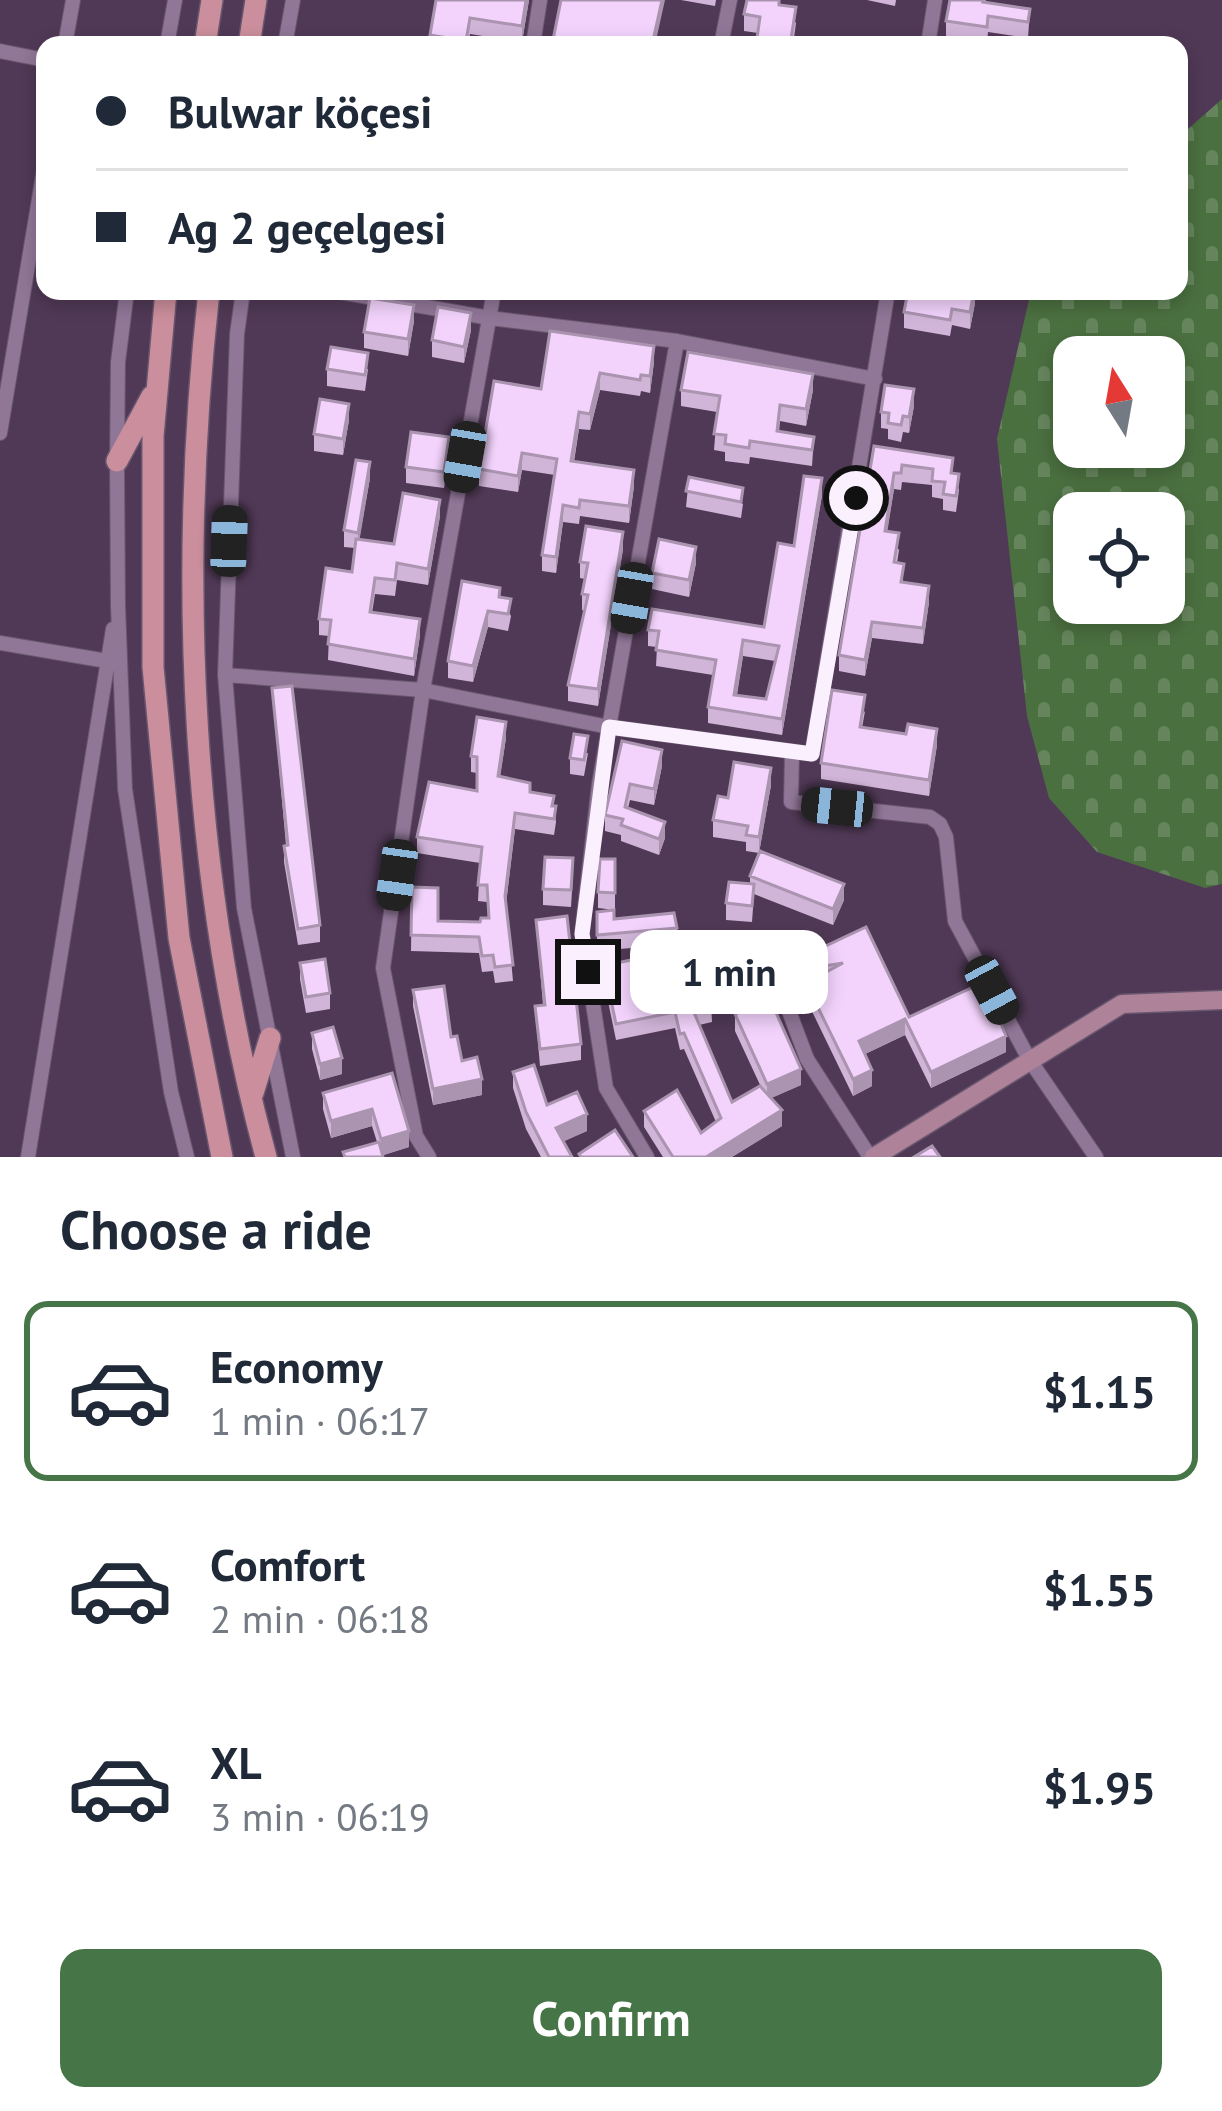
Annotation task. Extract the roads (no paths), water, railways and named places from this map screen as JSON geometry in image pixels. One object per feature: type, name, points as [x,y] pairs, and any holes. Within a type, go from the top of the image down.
[{"type":"main road","points":[[206,36],[212,0]]},
{"type":"main road","points":[[250,36],[256,0]]},
{"type":"main road","points":[[165,300],[151,557],[161,773],[179,938],[222,1157]]},
{"type":"main road","points":[[208,300],[194,461],[196,683],[220,941],[266,1157]]},
{"type":"main road","points":[[117,460],[158,385]]},
{"type":"main road","points":[[251,1099],[270,1038]]},
{"type":"street","points":[[67,36],[73,0]]},
{"type":"street","points":[[169,36],[175,0]]},
{"type":"street","points":[[287,36],[293,0]]},
{"type":"street","points":[[535,36],[541,0]]},
{"type":"street","points":[[723,36],[730,0]]},
{"type":"street","points":[[929,36],[935,0]]},
{"type":"street","points":[[0,51],[36,58]]},
{"type":"street","points":[[0,434],[36,217]]},
{"type":"street","points":[[126,300],[118,362],[117,460],[125,789],[171,1092],[187,1157]]},
{"type":"street","points":[[242,300],[225,675],[244,908],[293,1157]]},
{"type":"street","points":[[386,300],[677,341],[875,379]]},
{"type":"street","points":[[429,1157],[416,1136],[383,968],[423,690],[493,300]]},
{"type":"street","points":[[225,675],[423,690],[609,727],[812,754],[887,300]]},
{"type":"street","points":[[647,1157],[606,1088],[582,934],[609,727],[677,341]]},
{"type":"street","points":[[28,1157],[118,611]]},
{"type":"street","points":[[0,643],[107,661]]},
{"type":"street","points":[[792,752],[791,802],[930,817],[940,824],[946,837],[956,921],[1029,1059],[1096,1157]]},
{"type":"street","points":[[778,982],[807,1059],[872,1157],[1122,1004],[1222,1000]]}]
